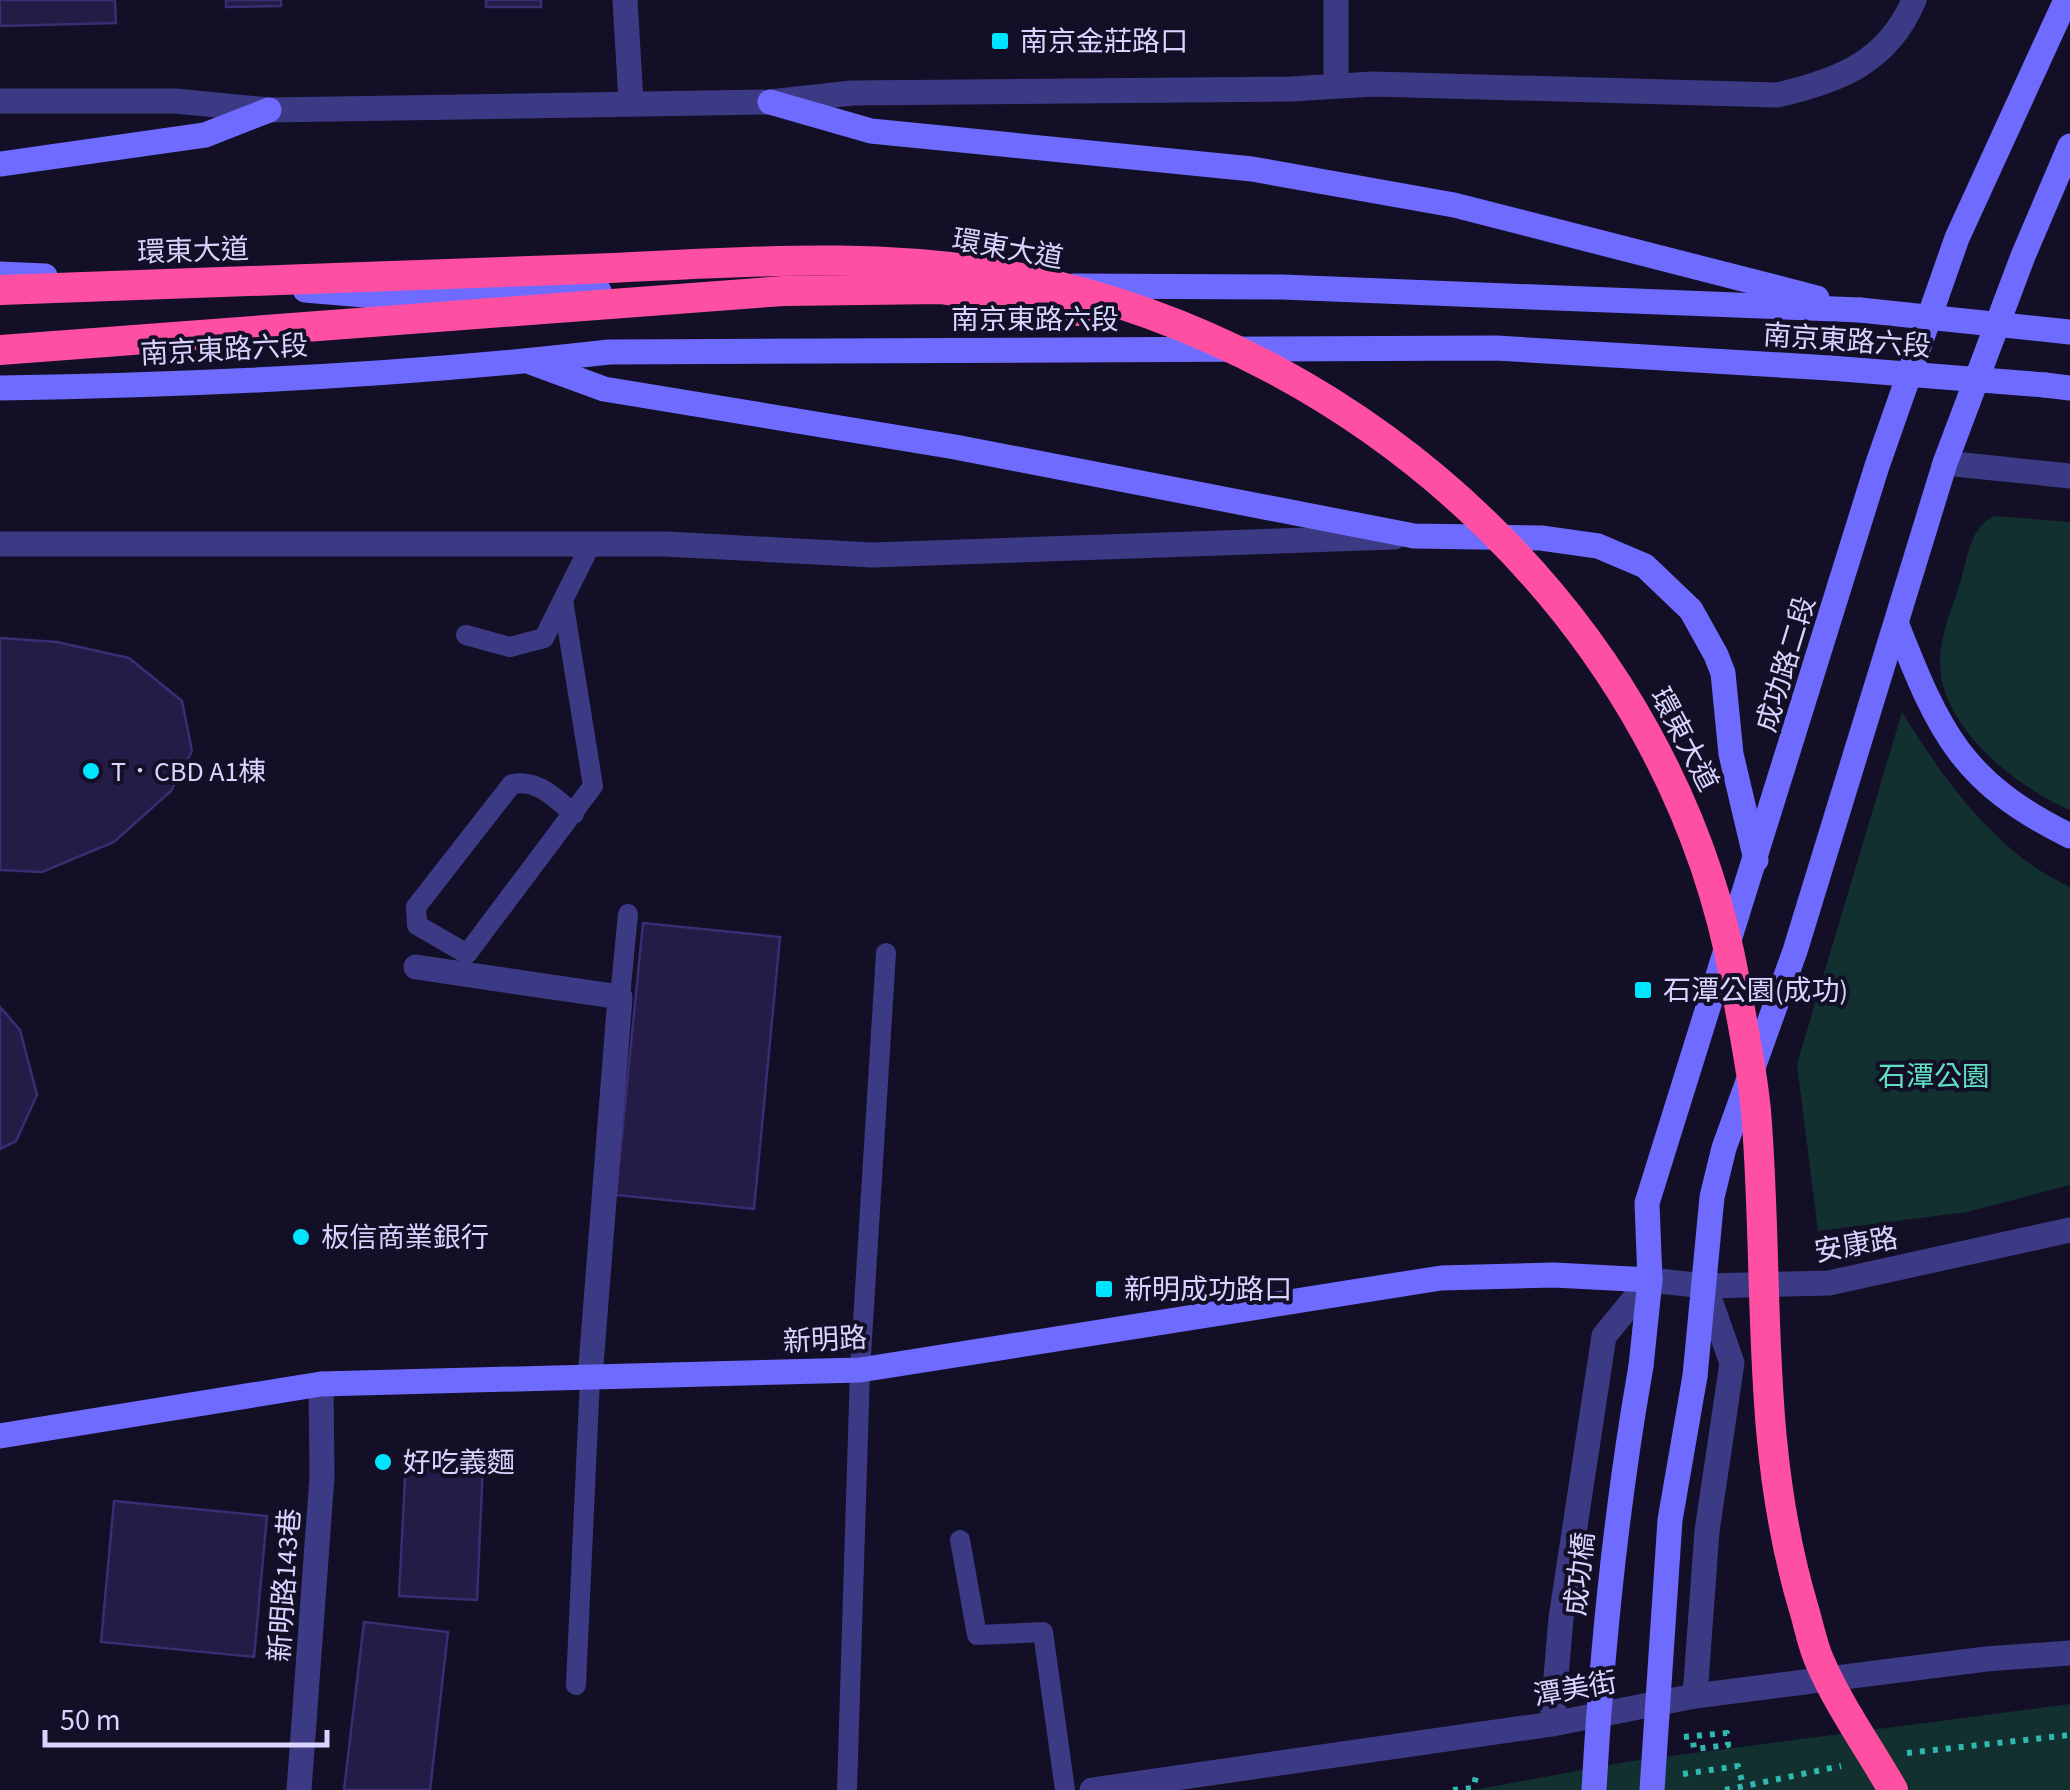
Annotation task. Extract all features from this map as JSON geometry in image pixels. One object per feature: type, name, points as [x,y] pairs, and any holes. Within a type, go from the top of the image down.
[{"type":"highway","name":"環東大道","points":[[0,290],[860,259],[1027,279],[1175,324],[1304,385],[1425,465],[1526,563],[1614,674],[1694,828],[1733,971],[1756,1108],[1771,1458],[1787,1552],[1820,1662],[1891,1790]]},
{"type":"highway","name":"環東大道","points":[[0,350],[784,291],[941,288],[1093,314],[1203,353],[1292,402],[1434,498],[1487,546],[1579,650],[1682,814],[1704,869],[1728,946],[1757,1115],[1760,1315],[1769,1456],[1783,1545],[1826,1675],[1891,1790]]},
{"type":"main road","name":"成功路二段","points":[[1640,1366],[1650,1280],[1647,1203],[1877,466],[1957,238],[2066,0]]},
{"type":"main road","points":[[770,102],[871,131],[1252,169],[1454,205],[1860,310],[2070,332]]},
{"type":"main road","points":[[0,164],[205,135],[269,110]]},
{"type":"main road","points":[[1652,1790],[1658,1643],[1670,1520],[1695,1376],[1712,1197],[1724,1148],[1795,951],[1946,463],[2022,256],[2070,146]]},
{"type":"main road","name":"南京東路六段","points":[[0,274],[247,284],[388,298],[830,284],[1282,287],[1860,310]]},
{"type":"main road","name":"南京東路六段","points":[[0,388],[107,386],[529,361],[609,352],[1368,348],[1496,348],[1830,368],[2058,387]]},
{"type":"main road","points":[[529,361],[604,389],[955,447],[1414,536],[1540,538],[1598,546],[1645,566],[1691,610],[1722,673],[1731,754],[1756,860]]},
{"type":"main road","points":[[1897,625],[1930,710],[1954,750],[1992,788],[2034,818],[2070,836]]},
{"type":"main road","name":"新明路","points":[[0,1436],[321,1384],[860,1370],[1441,1278],[1554,1275],[1650,1280]]},
{"type":"main road","name":"成功橋","points":[[1594,1790],[1616,1502],[1640,1366]]},
{"type":"street","points":[[625,0],[631,101]]},
{"type":"street","points":[[1336,0],[1336,86]]},
{"type":"street","points":[[0,101],[175,102],[269,110],[631,101],[770,102],[852,93],[1336,86],[1777,95],[1823,85],[1867,62],[1901,29],[1914,0]]},
{"type":"street","points":[[1946,463],[2070,476]]},
{"type":"street","points":[[0,544],[666,544],[872,555],[1414,536]]},
{"type":"street","points":[[416,967],[620,997],[590,1378]]},
{"type":"street","name":"安康路","points":[[1650,1280],[1705,1286],[1829,1283],[2070,1230]]},
{"type":"street","points":[[1552,1724],[1561,1618],[1604,1336],[1650,1280]]},
{"type":"street","points":[[1695,1696],[1707,1532],[1732,1363],[1705,1286]]},
{"type":"street","name":"新明路143巷","points":[[299,1790],[322,1477],[321,1384]]},
{"type":"street","name":"潭美街","points":[[1092,1790],[1552,1724],[1695,1696],[1986,1658],[2070,1653]]},
{"type":"lane","points":[[466,635],[510,647],[544,638],[591,544]]},
{"type":"lane","points":[[562,600],[593,786],[574,814],[467,954],[417,924],[416,907],[512,784],[524,782],[547,791],[574,814]]},
{"type":"lane","points":[[620,997],[628,914]]},
{"type":"lane","points":[[847,1790],[860,1370],[886,953]]},
{"type":"lane","points":[[576,1685],[590,1378]]},
{"type":"lane","points":[[960,1540],[977,1635],[1043,1632],[1065,1790]]},
{"type":"path","points":[[1684,1737],[1727,1733],[1728,1745],[1694,1745]]},
{"type":"path","points":[[1682,1774],[1738,1766],[1743,1784]]},
{"type":"path","points":[[1453,1790],[1473,1788],[1477,1773]]},
{"type":"green space","points":[[1995,516],[2070,522],[2070,810],[2027,787],[1985,752],[1952,709],[1943,686],[1942,641],[1968,552],[1980,527]]},
{"type":"green space","name":"石潭公園","points":[[1902,712],[1954,788],[1996,835],[2044,873],[2070,887],[2070,1185],[1967,1212],[1818,1231],[1797,1064]]},
{"type":"green space","points":[[2070,1704],[2070,1790],[1474,1790],[1625,1762]]},
{"type":"building","points":[[0,0],[115,0],[116,23],[0,26]]},
{"type":"building","points":[[226,0],[281,0],[281,6],[226,7]]},
{"type":"building","points":[[486,0],[541,0],[541,7],[486,7]]},
{"type":"building","name":"T．CBD A1棟","points":[[0,638],[57,642],[129,658],[182,701],[192,751],[171,791],[114,842],[42,872],[0,870]]},
{"type":"building","points":[[643,923],[780,937],[754,1209],[616,1195]]},
{"type":"building","points":[[0,1007],[20,1030],[37,1095],[16,1141],[0,1149]]},
{"type":"building","points":[[406,1458],[483,1463],[477,1600],[399,1596]]},
{"type":"building","points":[[114,1501],[267,1516],[254,1657],[101,1642]]},
{"type":"building","points":[[364,1622],[448,1632],[430,1790],[344,1790]]},
{"type":"place","name":"南京金莊路口","points":[[1000,41]]},
{"type":"place","name":"T．CBD A1棟","points":[[91,771]]},
{"type":"place","name":"石潭公園(成功)","points":[[1643,990]]},
{"type":"place","name":"板信商業銀行","points":[[301,1237]]},
{"type":"place","name":"新明成功路口","points":[[1104,1289]]},
{"type":"place","name":"好吃義麵","points":[[383,1462]]}]
